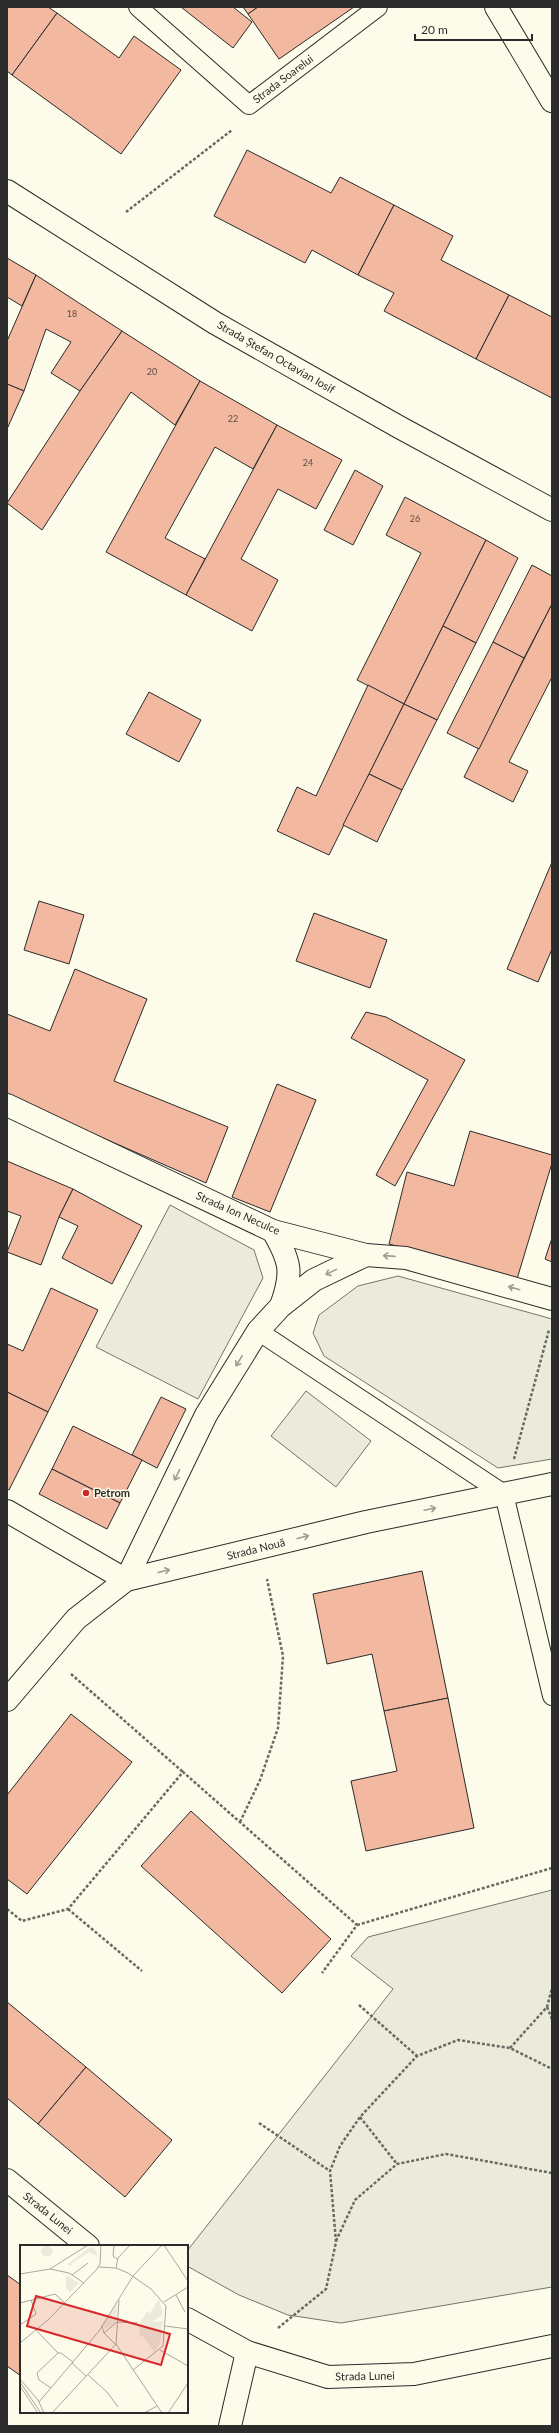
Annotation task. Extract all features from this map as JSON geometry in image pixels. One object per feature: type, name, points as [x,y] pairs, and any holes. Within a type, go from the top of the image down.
[{"type":"street","points":[[496,7],[552,101]]},
{"type":"street","name":"Strada Ștefan Octavian Iosif","points":[[7,192],[215,323],[399,427],[552,510]]},
{"type":"street","name":"Strada Ion Neculce","points":[[7,1105],[274,1231],[366,1255],[406,1258],[552,1298]]},
{"type":"street","points":[[274,1231],[286,1253],[290,1275],[281,1306]]},
{"type":"street","points":[[7,1511],[126,1580],[206,1414],[258,1331],[281,1306],[314,1280],[366,1255]]},
{"type":"street","name":"Strada Nouă","points":[[7,1700],[76,1619],[126,1580],[366,1522],[552,1484]]},
{"type":"street","name":"Strada Lunei","points":[[7,2180],[87,2245]]},
{"type":"street","name":"Strada Lunei","points":[[188,2320],[247,2352],[328,2377],[376,2377],[414,2374],[552,2346]]},
{"type":"street","points":[[230,2426],[247,2352]]},
{"type":"lane","name":"Strada Soarelui","points":[[138,7],[249,105],[378,7]]},
{"type":"lane","points":[[258,1331],[504,1494],[552,1696]]},
{"type":"path","points":[[126,212],[235,127],[249,105]]},
{"type":"path","points":[[504,1494],[550,1327]]},
{"type":"path","points":[[240,1822],[260,1780],[278,1728],[283,1656],[260,1548]]},
{"type":"path","points":[[48,1652],[356,1925]]},
{"type":"path","points":[[7,1909],[22,1921],[68,1909],[184,1772]]},
{"type":"path","points":[[322,1973],[356,1925],[552,1868]]},
{"type":"path","points":[[68,1909],[142,1972]]},
{"type":"path","points":[[510,2048],[547,2007],[552,1988]]},
{"type":"path","points":[[359,2006],[417,2056]]},
{"type":"path","points":[[547,2007],[552,2019]]},
{"type":"path","points":[[336,2242],[330,2171],[340,2146],[360,2117],[417,2056],[458,2040],[510,2048],[552,2070]]},
{"type":"path","points":[[360,2117],[397,2164]]},
{"type":"path","points":[[259,2123],[330,2171]]},
{"type":"path","points":[[247,2352],[326,2290],[336,2242],[355,2200],[397,2164],[446,2154],[552,2173]]},
{"type":"shaded area","points":[[170,1205],[254,1250],[263,1278],[198,1399],[96,1347]]},
{"type":"shaded area","points":[[398,1276],[552,1319],[552,1459],[498,1468],[324,1356],[313,1333],[319,1315],[358,1286]]},
{"type":"shaded area","points":[[306,1391],[371,1441],[336,1487],[271,1436]]},
{"type":"shaded area","points":[[552,1890],[552,2287],[341,2323],[288,2315],[239,2295],[188,2267],[188,2250],[393,1989],[351,1956],[368,1937]]},
{"type":"building","points":[[7,7],[48,7],[57,13],[12,75],[7,71]]},
{"type":"building","points":[[181,7],[233,7],[252,22],[233,48]]},
{"type":"building","points":[[243,7],[258,7],[248,14]]},
{"type":"building","points":[[258,7],[354,7],[279,59],[248,14]]},
{"type":"building","points":[[57,13],[119,58],[134,36],[181,70],[121,154],[12,75]]},
{"type":"building","points":[[247,150],[331,193],[340,177],[394,205],[358,275],[312,250],[305,263],[214,216]]},
{"type":"building","points":[[394,205],[453,236],[441,260],[509,295],[476,359],[384,311],[394,293],[358,275]]},
{"type":"building","points":[[7,258],[36,275],[22,306],[7,297]]},
{"type":"building","points":[[36,275],[122,331],[80,391],[51,373],[71,342],[46,329],[24,391],[7,384],[7,341]]},
{"type":"building","points":[[509,295],[552,317],[552,398],[476,359]]},
{"type":"building","points":[[122,331],[200,381],[175,425],[131,392],[42,530],[7,503],[80,391]]},
{"type":"building","points":[[200,381],[277,425],[253,469],[215,447],[165,538],[205,559],[186,595],[106,552]]},
{"type":"building","points":[[7,384],[24,391],[7,429]]},
{"type":"building","points":[[277,425],[342,460],[316,509],[278,489],[241,559],[278,580],[252,631],[186,595]]},
{"type":"building","points":[[355,470],[383,486],[353,545],[324,530]]},
{"type":"building","points":[[405,497],[486,540],[404,704],[357,680],[421,553],[386,535]]},
{"type":"building","points":[[486,540],[518,558],[476,643],[443,626]]},
{"type":"building","points":[[532,565],[552,576],[552,604],[524,658],[493,642]]},
{"type":"building","points":[[552,604],[552,677],[509,762],[528,771],[513,802],[464,777]]},
{"type":"building","points":[[443,626],[476,643],[437,720],[404,704]]},
{"type":"building","points":[[493,642],[524,658],[479,749],[447,733]]},
{"type":"building","points":[[368,685],[404,704],[329,855],[277,831],[297,787],[316,796]]},
{"type":"building","points":[[149,692],[201,720],[179,762],[126,734]]},
{"type":"building","points":[[404,704],[437,720],[402,790],[369,774]]},
{"type":"building","points":[[369,774],[402,790],[377,842],[343,825]]},
{"type":"building","points":[[552,862],[552,949],[538,982],[507,969]]},
{"type":"building","points":[[39,901],[84,915],[69,964],[24,950]]},
{"type":"building","points":[[314,913],[387,940],[370,988],[296,961]]},
{"type":"building","points":[[75,969],[147,999],[114,1081],[228,1127],[206,1183],[7,1096],[7,1014],[50,1031]]},
{"type":"building","points":[[366,1012],[386,1017],[465,1060],[395,1186],[376,1175],[428,1080],[351,1038]]},
{"type":"building","points":[[277,1084],[316,1100],[270,1212],[232,1197]]},
{"type":"building","points":[[470,1131],[552,1155],[552,1163],[517,1279],[389,1244],[407,1172],[454,1186]]},
{"type":"building","points":[[7,1161],[73,1189],[59,1217],[41,1265],[7,1252],[21,1216],[7,1211]]},
{"type":"building","points":[[73,1189],[142,1226],[112,1284],[62,1258],[78,1226],[59,1217]]},
{"type":"building","points":[[552,1238],[552,1262],[545,1259]]},
{"type":"building","points":[[51,1288],[98,1310],[48,1412],[7,1392],[7,1344],[23,1351]]},
{"type":"building","points":[[7,1392],[48,1412],[9,1490],[7,1489]]},
{"type":"building","points":[[161,1397],[186,1409],[157,1468],[132,1455]]},
{"type":"building","points":[[73,1426],[142,1460],[120,1503],[52,1469]]},
{"type":"building","points":[[52,1469],[120,1503],[107,1529],[39,1494]]},
{"type":"building","points":[[422,1571],[448,1698],[384,1711],[372,1654],[327,1664],[313,1594]]},
{"type":"building","points":[[448,1698],[474,1828],[366,1851],[351,1781],[397,1771],[384,1711]]},
{"type":"building","points":[[71,1714],[132,1762],[27,1894],[7,1879],[7,1795]]},
{"type":"building","points":[[191,1811],[331,1939],[282,1993],[141,1866]]},
{"type":"building","points":[[7,2002],[86,2067],[38,2124],[7,2098]]},
{"type":"building","points":[[86,2067],[172,2140],[125,2197],[38,2124]]},
{"type":"building","points":[[7,2275],[20,2284],[20,2375],[7,2366]]},
{"type":"place","name":"Petrom","points":[[86,1493]]}]
